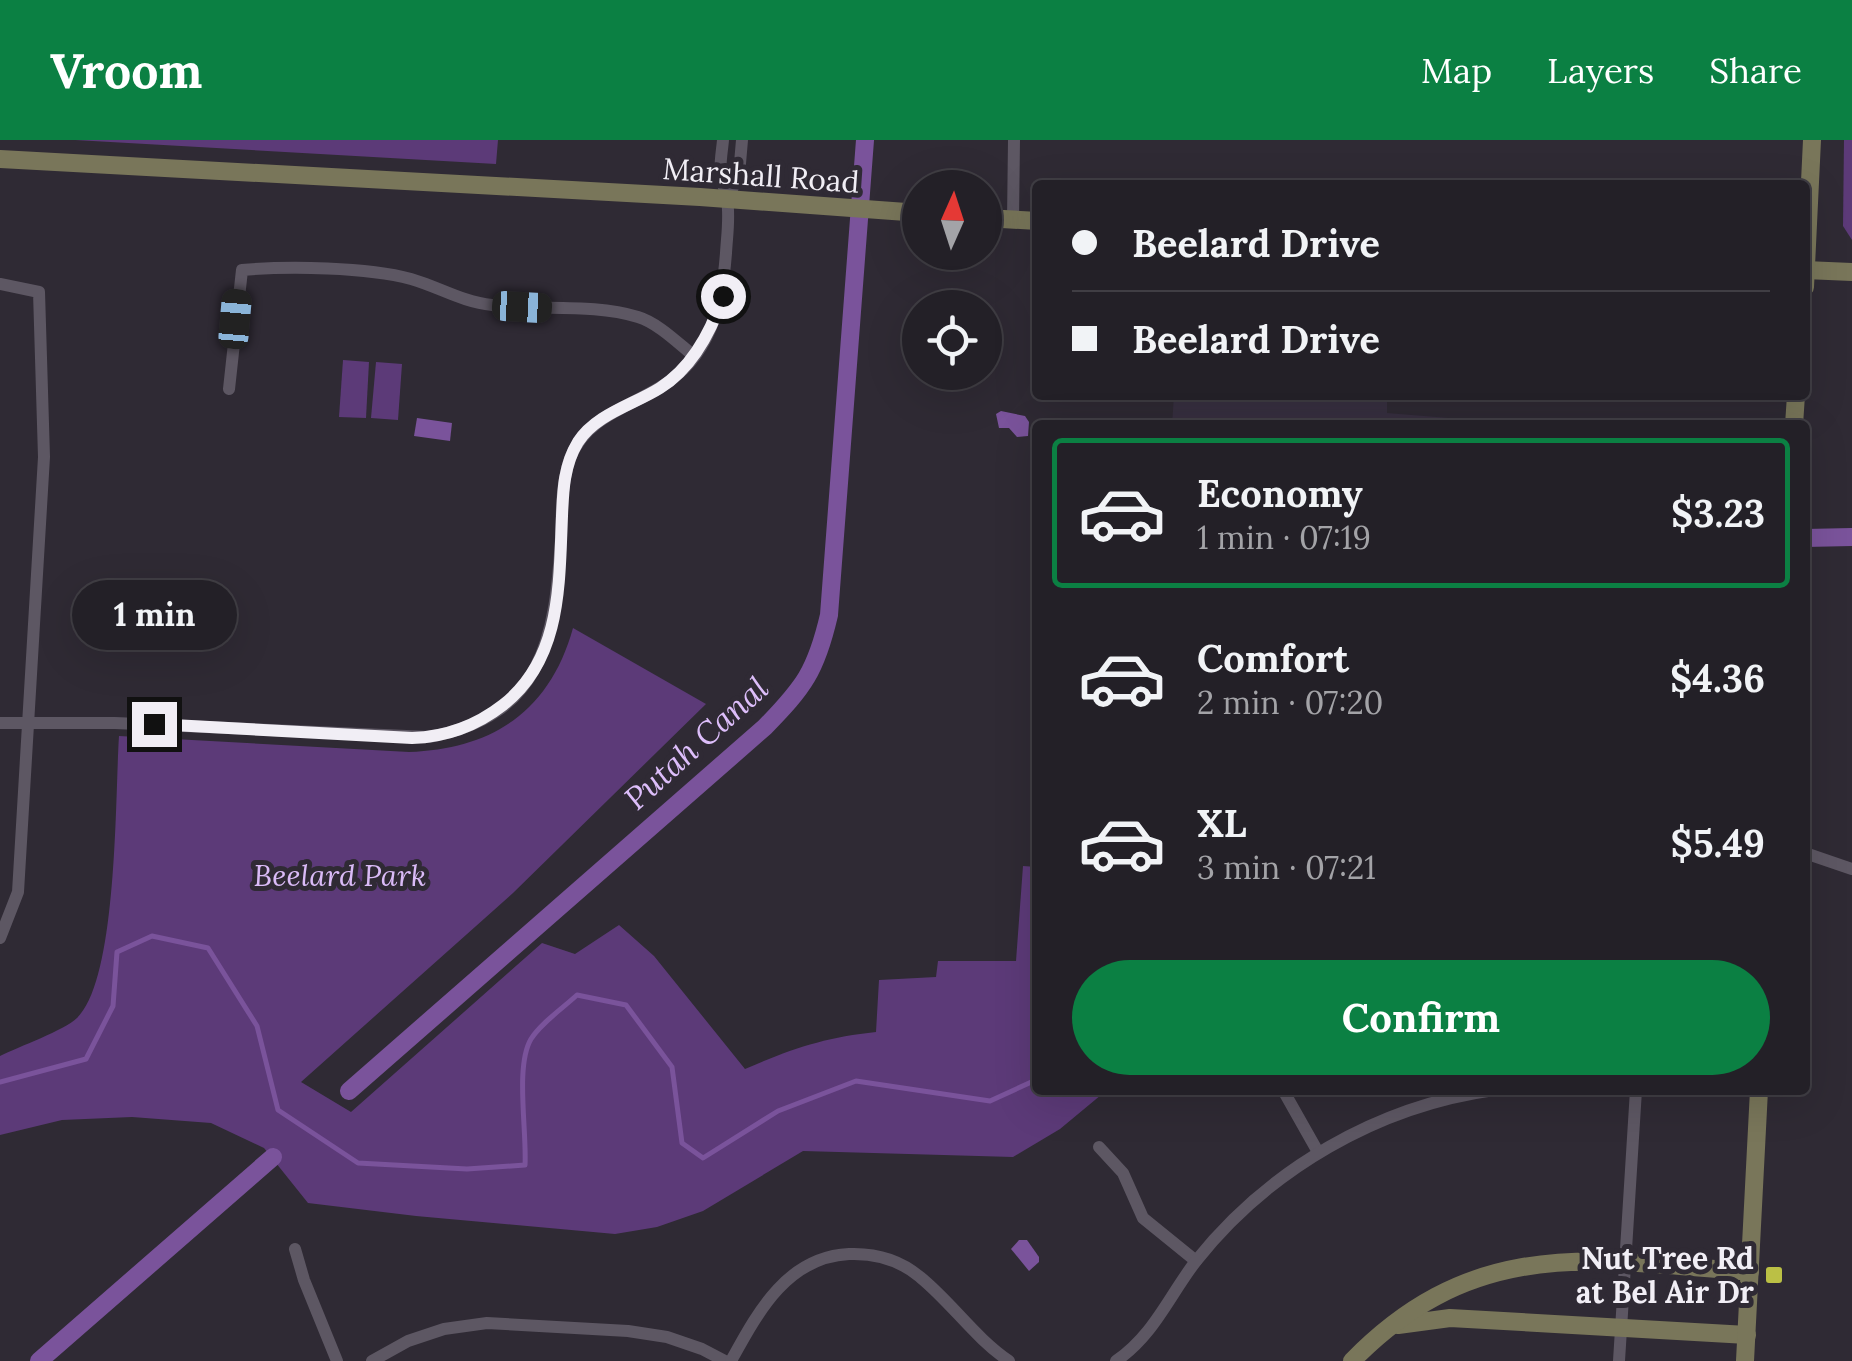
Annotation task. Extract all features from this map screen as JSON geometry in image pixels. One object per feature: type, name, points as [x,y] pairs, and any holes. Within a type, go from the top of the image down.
[{"type":"street","points":[[0,723],[154,724],[412,738],[446,734],[485,718],[509,700],[528,680],[549,641],[556,610],[563,487],[578,444],[599,421],[662,386],[694,356],[712,329],[723,296],[728,200],[720,174],[723,140]]},
{"type":"street","points":[[728,200],[739,175],[742,140]]},
{"type":"street","points":[[1013,220],[1014,140]]},
{"type":"street","points":[[1810,180],[1812,140]]},
{"type":"street","name":"Marshall Road","points":[[0,159],[902,212]]},
{"type":"street","points":[[1002,219],[1032,222]]},
{"type":"street","points":[[229,389],[242,270],[267,268],[381,273],[413,279],[455,298],[489,305],[620,313],[643,318],[694,356]]},
{"type":"street","points":[[1810,276],[1852,272]]},
{"type":"street","points":[[0,284],[38,292],[42,310],[44,457],[18,892],[0,938]]},
{"type":"street","points":[[1810,855],[1852,869]]},
{"type":"street","points":[[1285,1095],[1318,1152]]},
{"type":"street","points":[[1116,1361],[1145,1338],[1196,1261],[1271,1184],[1318,1152],[1377,1124],[1454,1095]]},
{"type":"street","points":[[1619,1361],[1636,1095]]},
{"type":"street","points":[[1745,1361],[1759,1095]]},
{"type":"street","points":[[1099,1147],[1123,1173],[1143,1218],[1196,1261]]},
{"type":"street","points":[[295,1249],[337,1361]]},
{"type":"street","points":[[372,1361],[444,1329],[486,1323],[667,1337],[728,1361],[787,1278],[808,1264],[834,1255],[864,1254],[894,1260],[916,1274],[989,1348],[1009,1361]]},
{"type":"street","points":[[1352,1361],[1388,1327],[1429,1298],[1505,1269],[1582,1260],[1750,1272]]},
{"type":"street","points":[[1388,1327],[1450,1318],[1747,1334]]},
{"type":"shaded area","points":[[1174,400],[1387,400],[1387,413],[1473,420],[1172,420]]},
{"type":"shaded area","points":[[1001,411],[1025,416],[1029,422],[1028,436],[1017,437],[1009,428],[999,428],[996,414]]},
{"type":"shaded area","points":[[417,418],[452,423],[450,441],[414,436]]},
{"type":"shaded area","points":[[1019,1240],[1027,1240],[1039,1257],[1029,1271],[1011,1249]]},
{"type":"green space","points":[[75,140],[498,140],[496,164]]},
{"type":"green space","points":[[1844,140],[1852,140],[1852,240],[1843,226]]},
{"type":"green space","points":[[343,360],[369,362],[366,418],[339,417]]},
{"type":"green space","points":[[376,362],[402,364],[398,420],[371,418]]},
{"type":"green space","name":"Beelard Park","points":[[573,628],[706,704],[513,893],[301,1082],[351,1112],[542,943],[575,954],[619,925],[654,956],[745,1069],[809,1045],[876,1032],[879,980],[936,977],[938,961],[1016,961],[1023,866],[1032,867],[1032,1095],[1101,1095],[1060,1129],[1013,1157],[803,1151],[703,1211],[657,1227],[615,1234],[308,1203],[264,1148],[211,1123],[132,1117],[62,1120],[0,1135],[0,1056],[77,1018],[90,997],[100,966],[112,885],[119,736],[409,752],[439,749],[467,743],[514,720],[533,703],[563,657]]},
{"type":"waterway","name":"Putah Canal","points":[[349,1091],[765,727],[807,677],[829,615],[865,140]]},
{"type":"waterway","points":[[1810,538],[1852,537]]},
{"type":"waterway","points":[[0,1082],[86,1059],[113,1006],[117,952],[152,936],[208,948],[257,1026],[278,1110],[358,1163],[467,1169],[525,1165],[526,1051],[540,1027],[577,995],[626,1005],[672,1067],[682,1143],[703,1158],[778,1111],[856,1081],[990,1101],[1032,1082]]},
{"type":"waterway","name":"Putah Canal","points":[[39,1361],[273,1157]]},
{"type":"place","name":"Nut Tree Rd at Bel Air Dr","points":[[1774,1275]]},
{"type":"route","points":[[154,724],[412,738],[446,734],[495,712],[528,680],[544,655],[554,625],[563,487],[571,456],[586,432],[599,421],[662,386],[694,356],[712,329],[723,296]]}]
